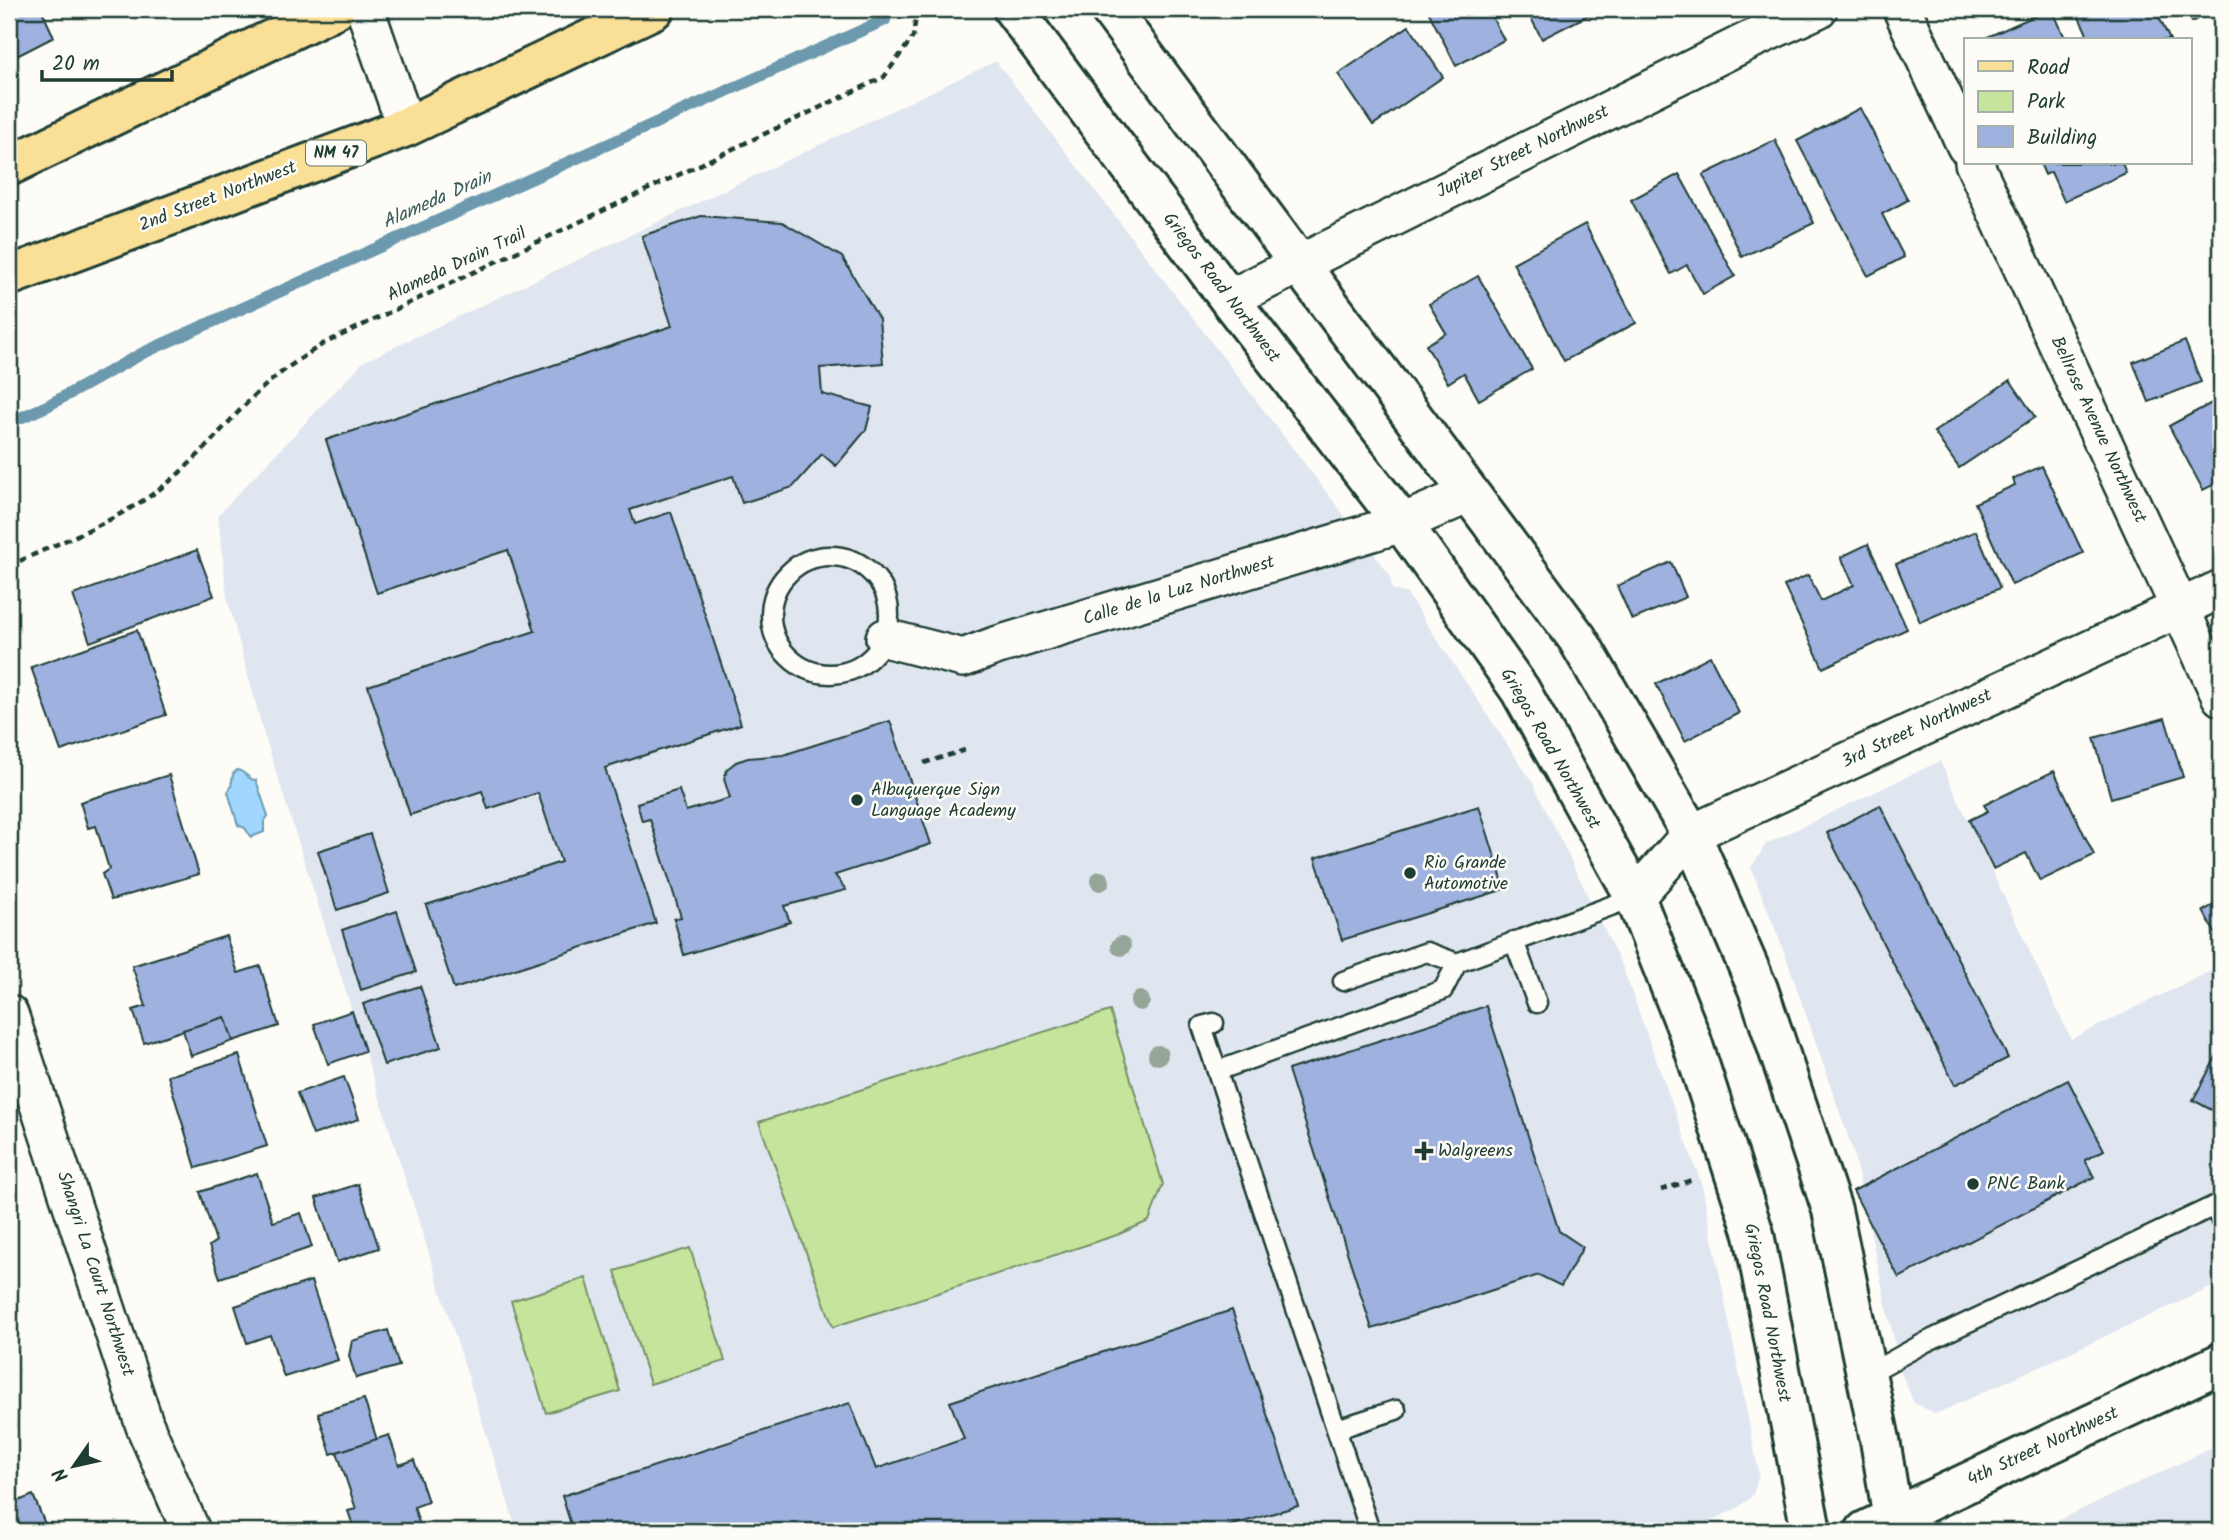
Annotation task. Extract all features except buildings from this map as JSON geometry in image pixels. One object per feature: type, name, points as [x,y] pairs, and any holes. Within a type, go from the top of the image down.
[{"type":"main road","points":[[9,166],[335,9]]},
{"type":"main road","name":"2nd Street Northwest","points":[[9,276],[406,127],[654,9]]},
{"type":"main road","name":"Griegos Road Northwest","points":[[1013,9],[1229,299],[1402,523],[1520,690],[1635,897],[1690,1036],[1754,1234],[1811,1531]]},
{"type":"main road","points":[[1110,9],[1577,638],[1691,834],[1758,989],[1832,1210],[1866,1375],[1885,1527]]},
{"type":"main road","name":"4th Street Northwest","points":[[1885,1527],[2221,1363]]},
{"type":"street","points":[[365,9],[406,127]]},
{"type":"street","name":"Jupiter Street Northwest","points":[[1229,299],[1746,42],[1818,9]]},
{"type":"street","points":[[1902,9],[1964,142]]},
{"type":"street","name":"Bellrose Avenue Northwest","points":[[1974,164],[2221,697]]},
{"type":"street","name":"Calle de la Luz Northwest","points":[[885,638],[963,658],[1402,523],[1469,494]]},
{"type":"street","name":"3rd Street Northwest","points":[[1635,897],[1691,834],[2221,589]]},
{"type":"street","name":"Shangri La Court Northwest","points":[[9,1014],[145,1426],[191,1531]]},
{"type":"lane","points":[[817,556],[845,556],[870,570],[887,595],[890,615],[885,638],[877,651],[862,665],[836,674],[812,672],[793,662],[778,646],[772,631],[769,610],[776,586],[793,567],[817,556]]},
{"type":"lane","points":[[1343,981],[1427,952],[1457,963],[1635,897]]},
{"type":"lane","points":[[1514,941],[1537,1003]]},
{"type":"lane","points":[[1217,1071],[1443,990],[1457,963]]},
{"type":"lane","points":[[1214,1023],[1202,1026],[1370,1531]]},
{"type":"lane","points":[[1866,1375],[1926,1342],[2214,1206],[2221,1221]]},
{"type":"lane","points":[[1337,1429],[1396,1410]]},
{"type":"path","name":"Alameda Drain Trail","points":[[9,566],[123,513],[165,485],[210,443],[249,400],[286,367],[324,344],[884,77],[913,37],[918,9]]},
{"type":"path","points":[[924,763],[965,750]]},
{"type":"path","points":[[1661,1191],[1695,1179]]},
{"type":"shaded area","points":[[996,61],[1390,575],[1392,589],[1407,594],[1533,783],[1622,966],[1702,1185],[1759,1474],[1753,1495],[1738,1508],[1689,1531],[517,1531],[263,731],[227,597],[218,515],[363,362]]},
{"type":"shaded area","points":[[1940,761],[2071,1039],[2221,966],[2221,1283],[1936,1414],[1914,1403],[1901,1373],[1853,1151],[1785,954],[1751,868],[1766,844]]},
{"type":"shaded area","points":[[2221,1444],[2221,1531],[2035,1531]]},
{"type":"green space","points":[[1110,1011],[1163,1184],[1149,1221],[1117,1235],[833,1327],[759,1122]]},
{"type":"green space","points":[[690,1248],[725,1361],[650,1384],[615,1271]]},
{"type":"green space","points":[[586,1278],[620,1391],[546,1413],[511,1301]]},
{"type":"water","points":[[237,770],[256,780],[268,816],[264,822],[264,832],[251,837],[245,828],[238,825],[228,792],[233,774]]},
{"type":"waterway","name":"Alameda Drain","points":[[9,423],[47,406],[143,353],[885,20]]},
{"type":"place","name":"Albuquerque Sign Language Academy","points":[[857,800]]},
{"type":"place","name":"Rio Grande Automotive","points":[[1410,873]]},
{"type":"place","name":"Walgreens","points":[[1424,1151]]},
{"type":"place","name":"PNC Bank","points":[[1973,1184]]}]
